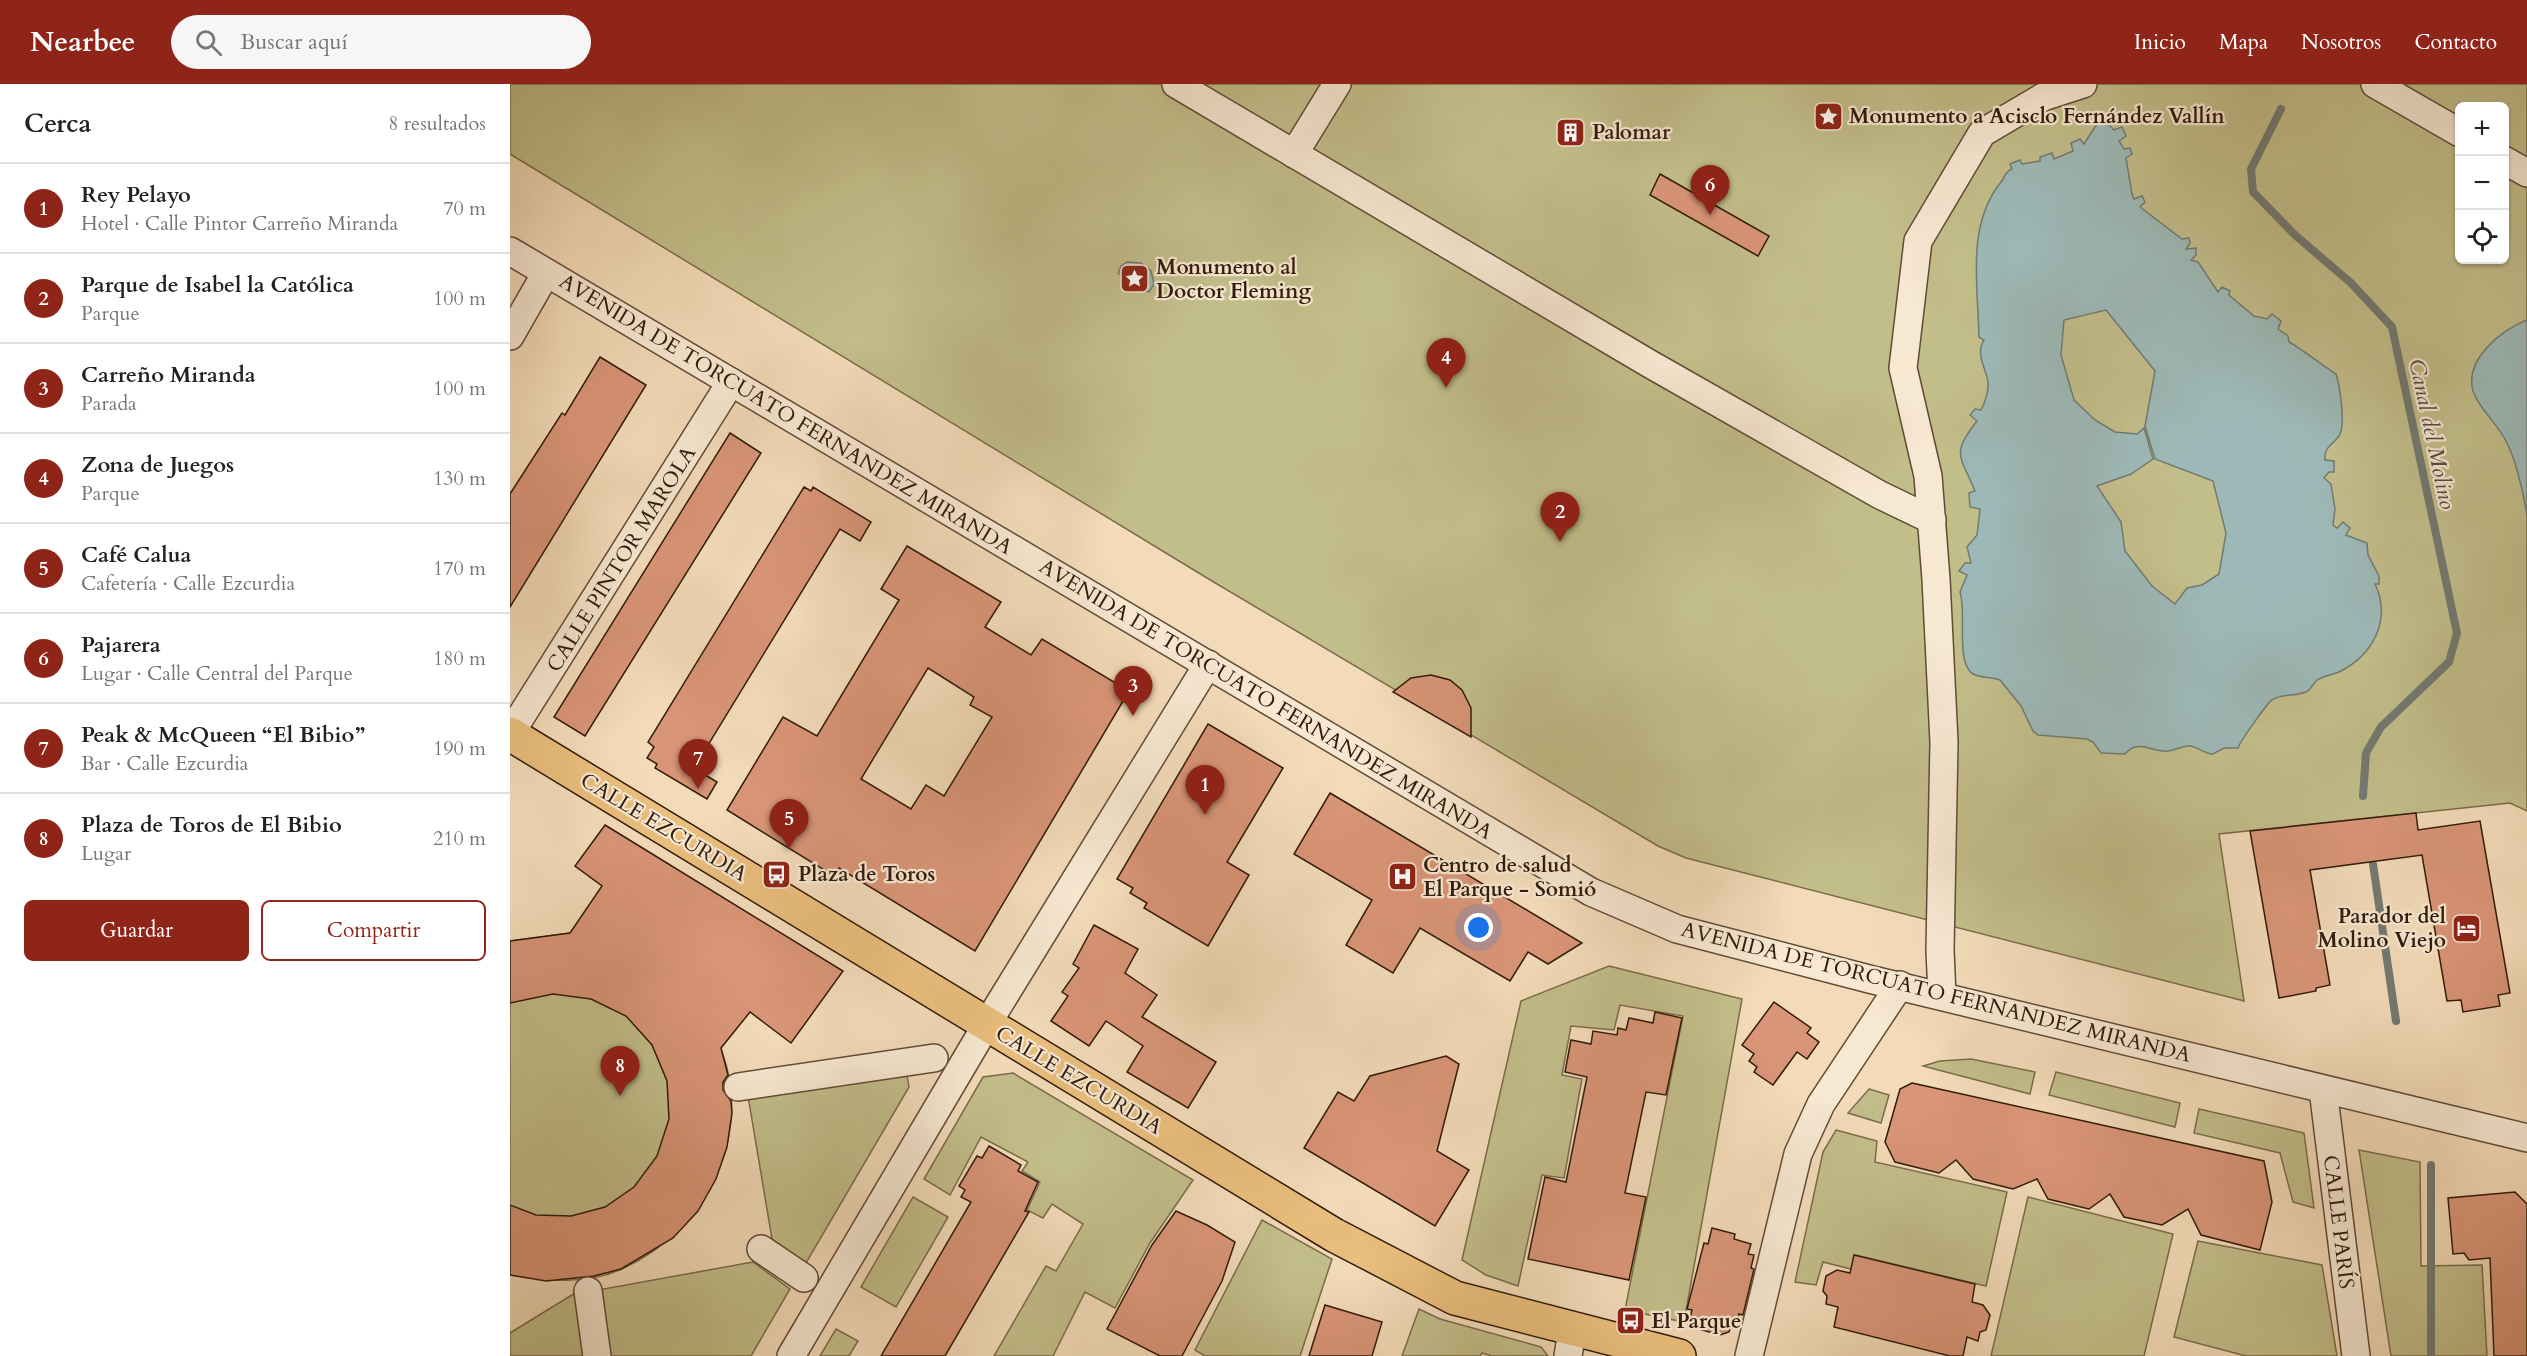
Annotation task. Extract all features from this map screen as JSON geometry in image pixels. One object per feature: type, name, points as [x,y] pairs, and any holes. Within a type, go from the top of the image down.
[{"type":"main road","name":"CALLE EZCURDIA","points":[[510,734],[1334,1235],[1455,1298],[1570,1343],[1679,1356]]},
{"type":"street","points":[[1176,84],[1650,364],[1880,495],[1932,520]]},
{"type":"street","points":[[1293,154],[1337,84]]},
{"type":"street","points":[[1942,996],[1940,950],[1944,742],[1936,579],[1928,476],[1903,368],[1918,241],[1982,134],[2043,97],[2083,84]]},
{"type":"street","points":[[2375,84],[2455,130]]},
{"type":"street","points":[[2509,162],[2527,173]]},
{"type":"street","name":"AVENIDA DE TORCUATO FERNANDEZ MIRANDA","points":[[510,251],[1591,892],[1677,929],[2527,1138]]},
{"type":"street","points":[[510,336],[546,273]]},
{"type":"street","name":"CALLE PINTOR MAROLA","points":[[510,734],[731,382]]},
{"type":"street","points":[[791,1356],[987,1024],[1208,664]]},
{"type":"street","points":[[1749,1356],[1798,1154],[1821,1104],[1900,985]]},
{"type":"street","points":[[738,1087],[934,1058]]},
{"type":"street","name":"CALLE PARÍS","points":[[2323,1089],[2356,1356]]},
{"type":"street","points":[[761,1249],[804,1278]]},
{"type":"street","points":[[588,1291],[597,1356]]},
{"type":"shaded area","points":[[510,84],[2527,84],[2527,811],[2510,803],[2219,834],[2244,1001],[1686,858],[1658,846],[1207,578],[510,154]]},
{"type":"shaded area","points":[[570,933],[618,944],[684,992],[700,1007],[727,1066],[732,1101],[729,1136],[719,1169],[703,1200],[681,1228],[653,1251],[622,1269],[595,1278],[538,1279],[510,1275],[510,941]]},
{"type":"shaded area","points":[[1609,966],[1742,999],[1684,1322],[1625,1310],[1683,1016],[1620,1005],[1614,1030],[1571,1026],[1562,1075],[1582,1079],[1564,1178],[1542,1175],[1518,1286],[1486,1275],[1462,1260],[1521,1001]]},
{"type":"shaded area","points":[[1971,1059],[2035,1072],[2030,1094],[1923,1066],[1940,1061]]},
{"type":"shaded area","points":[[906,1069],[909,1087],[806,1263],[772,1239],[748,1096]]},
{"type":"shaded area","points":[[2056,1072],[2180,1103],[2175,1127],[2049,1095]]},
{"type":"shaded area","points":[[1013,1073],[1193,1180],[1150,1243],[1115,1308],[1085,1292],[1053,1356],[994,1356],[1046,1266],[1056,1271],[1083,1224],[1052,1204],[1043,1218],[1027,1210],[1040,1182],[1022,1171],[1028,1162],[981,1137],[950,1195],[924,1179],[983,1077]]},
{"type":"shaded area","points":[[1869,1089],[1889,1095],[1881,1123],[1848,1113]]},
{"type":"shaded area","points":[[2199,1109],[2304,1133],[2314,1208],[2293,1202],[2280,1153],[2194,1133]]},
{"type":"shaded area","points":[[1836,1130],[1877,1141],[1875,1162],[2007,1192],[1986,1286],[1855,1255],[1851,1269],[1823,1262],[1816,1285],[1795,1282],[1823,1152]]},
{"type":"shaded area","points":[[2359,1150],[2420,1162],[2421,1266],[2482,1265],[2487,1356],[2391,1356]]},
{"type":"shaded area","points":[[913,1197],[948,1217],[896,1307],[861,1287]]},
{"type":"shaded area","points":[[2028,1197],[2173,1234],[2144,1356],[1991,1356]]},
{"type":"shaded area","points":[[1262,1220],[1332,1259],[1300,1356],[1205,1356],[1195,1350]]},
{"type":"shaded area","points":[[2198,1241],[2322,1265],[2337,1356],[2246,1356],[2174,1337]]},
{"type":"shaded area","points":[[753,1262],[790,1289],[751,1356],[608,1356],[598,1290]]},
{"type":"shaded area","points":[[575,1293],[584,1356],[510,1356],[510,1333]]},
{"type":"shaded area","points":[[1419,1309],[1440,1319],[1541,1347],[1548,1356],[1492,1356],[1482,1353],[1480,1356],[1402,1356]]},
{"type":"shaded area","points":[[836,1329],[858,1341],[849,1356],[820,1356]]},
{"type":"water","points":[[2107,123],[2114,130],[2122,127],[2126,136],[2119,141],[2124,149],[2130,148],[2132,154],[2126,158],[2134,199],[2142,196],[2145,202],[2140,207],[2182,239],[2189,238],[2190,243],[2186,249],[2196,248],[2196,255],[2191,260],[2198,262],[2218,292],[2222,287],[2230,291],[2229,295],[2254,316],[2267,319],[2272,314],[2281,321],[2278,329],[2288,336],[2289,342],[2336,374],[2341,396],[2342,424],[2339,436],[2327,449],[2325,455],[2325,460],[2334,461],[2334,472],[2329,472],[2324,478],[2331,484],[2335,509],[2333,525],[2337,528],[2343,522],[2350,528],[2346,535],[2367,543],[2368,555],[2379,576],[2379,584],[2375,584],[2380,597],[2380,623],[2370,646],[2361,656],[2339,672],[2317,680],[2308,691],[2280,696],[2272,700],[2238,748],[2224,748],[2213,754],[2188,746],[2168,751],[2135,747],[2125,754],[2101,753],[2093,742],[2087,739],[2038,735],[2033,731],[2021,706],[2000,680],[1973,674],[1964,659],[1960,592],[1967,575],[1959,571],[1965,563],[1971,563],[1967,547],[1977,535],[1980,509],[1970,507],[1969,493],[1975,491],[1962,462],[1961,449],[1963,441],[1977,421],[1970,415],[1975,409],[1981,410],[1988,385],[1981,356],[1984,340],[1979,337],[1976,277],[1978,236],[1990,199],[2006,173],[2012,169],[2010,164],[2020,160],[2022,164],[2040,161],[2040,157],[2052,153],[2054,159],[2073,151],[2071,143],[2080,139],[2084,144],[2097,124]],"holes":[[[2106,310],[2155,371],[2145,426],[2155,459],[2213,481],[2226,533],[2219,574],[2202,585],[2187,588],[2175,604],[2152,586],[2125,551],[2121,522],[2097,486],[2131,474],[2153,459],[2144,428],[2137,434],[2115,432],[2095,420],[2074,400],[2061,355],[2064,320]]]},
{"type":"water","points":[[1127,262],[1141,263],[1151,271],[1154,284],[1149,292],[1118,273],[1121,266]]},
{"type":"water","points":[[2527,320],[2527,515],[2510,449],[2476,398],[2472,379],[2474,368],[2487,347],[2507,331]]},
{"type":"building","points":[[1660,174],[1769,236],[1758,256],[1650,195]]},
{"type":"building","points":[[600,357],[646,385],[510,607],[510,494],[562,413],[565,415]]},
{"type":"building","points":[[730,433],[761,453],[585,736],[554,717]]},
{"type":"building","points":[[804,487],[811,491],[813,487],[871,522],[860,541],[840,529],[694,768],[717,782],[707,799],[655,768],[657,764],[647,758],[654,747],[648,742]]},
{"type":"building","points":[[907,546],[1001,602],[985,627],[1031,655],[1042,639],[1129,691],[975,951],[839,868],[834,876],[727,810],[783,717],[817,736],[899,600],[881,589]],"holes":[[[928,668],[974,697],[970,705],[992,717],[944,796],[926,785],[911,809],[861,779]]]},
{"type":"building","points":[[1431,675],[1450,680],[1462,690],[1471,708],[1471,737],[1393,692],[1411,678]]},
{"type":"building","points":[[1208,724],[1283,768],[1227,862],[1249,875],[1208,946],[1144,908],[1147,903],[1130,893],[1133,888],[1117,879]]},
{"type":"building","name":"Centro de salud El Parque - Somió","points":[[1330,793],[1582,943],[1548,964],[1528,952],[1510,981],[1420,928],[1393,973],[1346,945],[1372,900],[1294,854]]},
{"type":"building","name":"Parador del Molino Viejo","points":[[2416,813],[2418,830],[2480,821],[2510,993],[2498,995],[2500,1006],[2463,1012],[2461,1000],[2447,1001],[2422,855],[2310,870],[2330,985],[2316,988],[2316,991],[2279,998],[2250,831]]},
{"type":"building","points":[[605,825],[843,971],[791,1043],[750,1012],[721,1048],[728,1075],[723,1082],[723,1090],[731,1101],[732,1113],[727,1147],[716,1179],[698,1211],[673,1238],[621,1269],[594,1276],[546,1281],[510,1275],[510,1205],[536,1215],[571,1216],[605,1207],[634,1187],[657,1156],[669,1119],[667,1081],[652,1045],[626,1016],[591,999],[553,994],[510,1003],[510,941],[570,933],[602,886],[575,866]]},
{"type":"building","points":[[1094,925],[1138,949],[1125,973],[1157,995],[1142,1017],[1216,1062],[1188,1108],[1127,1072],[1143,1046],[1106,1021],[1089,1046],[1051,1021],[1068,996],[1062,992],[1079,968],[1073,964]]},
{"type":"building","points":[[1774,1002],[1811,1028],[1807,1033],[1819,1042],[1807,1059],[1797,1052],[1773,1085],[1754,1072],[1757,1067],[1749,1061],[1754,1054],[1742,1045]]},
{"type":"building","points":[[1655,1012],[1682,1018],[1666,1095],[1646,1092],[1625,1193],[1646,1197],[1629,1280],[1528,1259],[1545,1177],[1566,1182],[1587,1077],[1565,1072],[1571,1040],[1591,1044],[1593,1031],[1617,1035],[1618,1028],[1626,1030],[1629,1018],[1653,1023]]},
{"type":"building","points":[[1446,1056],[1459,1064],[1437,1151],[1469,1170],[1435,1226],[1304,1148],[1338,1092],[1354,1101],[1370,1076]]},
{"type":"building","points":[[1912,1083],[2264,1161],[2272,1202],[2260,1250],[2201,1235],[2188,1209],[2162,1225],[2124,1217],[2110,1194],[2089,1209],[2048,1199],[2037,1179],[2013,1189],[1973,1179],[1956,1160],[1939,1173],[1895,1162],[1885,1142],[1900,1089]]},
{"type":"building","points":[[989,1146],[1021,1165],[1018,1171],[1038,1182],[1025,1211],[1029,1212],[945,1356],[881,1356],[971,1202],[961,1197],[965,1190],[959,1186],[977,1156],[982,1158]]},
{"type":"building","points":[[2515,1192],[2527,1204],[2527,1356],[2494,1356],[2490,1258],[2469,1260],[2464,1253],[2453,1254],[2448,1198]]},
{"type":"building","points":[[1176,1211],[1207,1225],[1235,1242],[1222,1281],[1182,1356],[1160,1356],[1107,1329],[1152,1245]]},
{"type":"building","points":[[1712,1228],[1735,1234],[1734,1239],[1751,1244],[1748,1254],[1754,1255],[1751,1268],[1754,1269],[1743,1315],[1739,1314],[1737,1322],[1732,1321],[1729,1332],[1720,1335],[1688,1326],[1692,1310],[1687,1309],[1704,1243],[1708,1244]]},
{"type":"building","points":[[1854,1255],[1975,1284],[1972,1302],[1983,1305],[1990,1315],[1986,1330],[1980,1332],[1978,1341],[1967,1337],[1963,1356],[1950,1356],[1834,1327],[1838,1307],[1826,1304],[1827,1296],[1823,1291],[1826,1276],[1837,1270],[1850,1273]]},
{"type":"building","points":[[1325,1305],[1382,1322],[1372,1356],[1309,1356]]},
{"type":"waterway","name":"Canal del Molino","points":[[2281,109],[2251,169],[2253,192],[2295,235],[2351,283],[2392,327],[2457,633],[2449,662],[2381,727],[2366,753],[2363,796]]},
{"type":"waterway","name":"Canal del Molino","points":[[2373,864],[2396,1021]]},
{"type":"waterway","name":"Canal del Molino","points":[[2431,1165],[2431,1356]]},
{"type":"place","name":"Monumento a Acisclo Fernández Vallín","points":[[1828,116]]},
{"type":"place","name":"Palomar","points":[[1571,132]]},
{"type":"place","name":"Pajarera","points":[[1710,215]]},
{"type":"place","name":"Monumento al Doctor Fleming","points":[[1135,279]]},
{"type":"place","name":"Zona de Juegos","points":[[1446,388]]},
{"type":"place","name":"Parque de Isabel la Católica","points":[[1560,542]]},
{"type":"place","name":"Carreño Miranda","points":[[1133,716]]},
{"type":"place","name":"Peak & McQueen “El Bibio”","points":[[698,789]]},
{"type":"place","name":"Rey Pelayo","points":[[1205,815]]},
{"type":"place","name":"Café Calua","points":[[789,849]]},
{"type":"place","name":"Plaza de Toros","points":[[777,874]]},
{"type":"place","name":"Centro de salud El Parque - Somió","points":[[1402,877]]},
{"type":"place","name":"Parador del Molino Viejo","points":[[2467,928]]},
{"type":"place","name":"Plaza de Toros de El Bibio","points":[[620,1096]]},
{"type":"place","name":"El Parque","points":[[1630,1321]]}]
